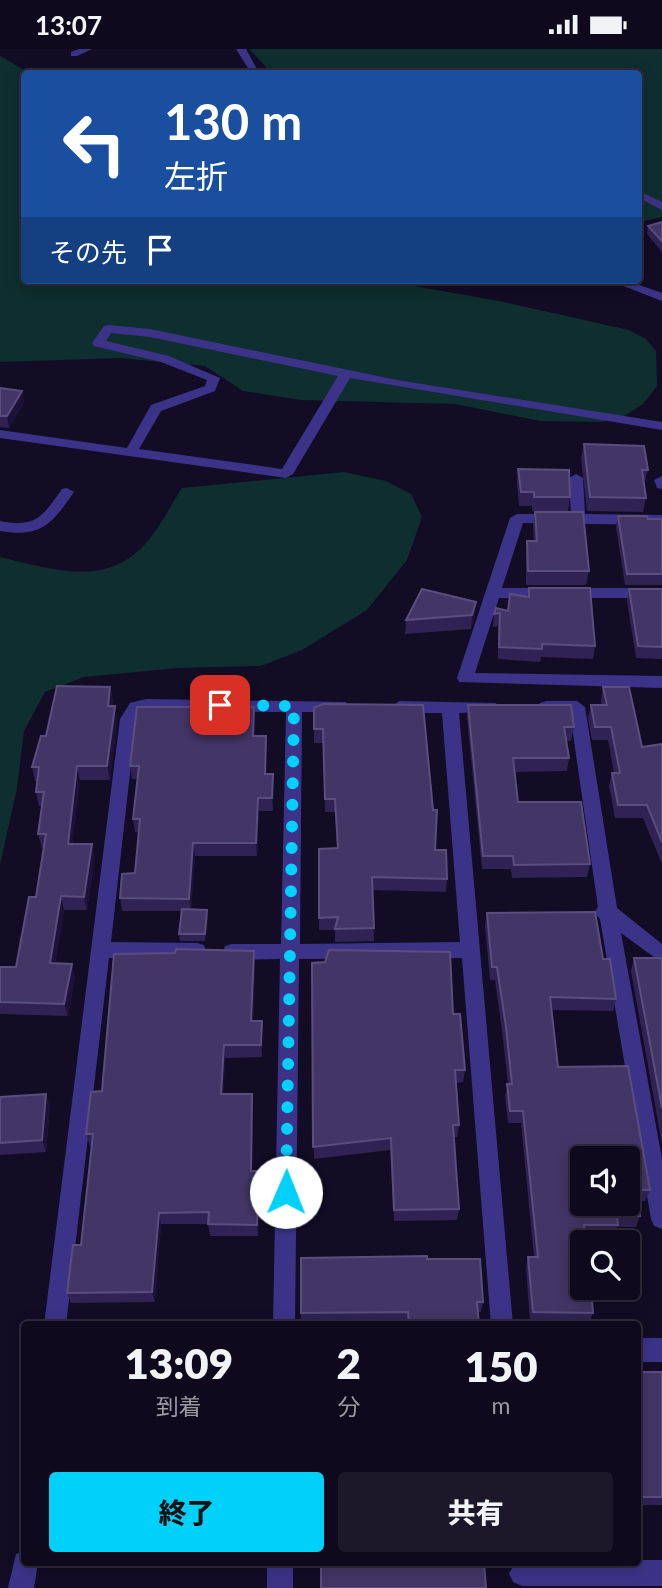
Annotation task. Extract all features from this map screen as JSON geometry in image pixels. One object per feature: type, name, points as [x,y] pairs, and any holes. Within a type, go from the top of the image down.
[{"type":"street","points":[[74,54],[87,49]]},
{"type":"street","points":[[241,49],[253,70]]},
{"type":"street","points":[[642,196],[662,207]]},
{"type":"street","points":[[625,284],[662,297]]},
{"type":"street","points":[[131,452],[156,408],[210,389],[214,379],[165,359],[98,343],[108,329],[150,333],[345,375],[662,426]]},
{"type":"street","points":[[0,434],[286,474],[345,375]]},
{"type":"street","points":[[576,478],[578,519]]},
{"type":"street","points":[[0,526],[20,531],[35,528],[46,521],[67,492]]},
{"type":"street","points":[[662,520],[517,518],[465,678],[662,682]]},
{"type":"street","points":[[493,593],[662,593]]},
{"type":"street","points":[[56,1321],[128,719],[136,707],[146,705],[359,706]]},
{"type":"street","points":[[284,1321],[294,706]]},
{"type":"street","points":[[385,706],[577,707],[608,912],[662,1219]]},
{"type":"street","points":[[450,707],[475,915],[471,950],[502,1321]]},
{"type":"street","points":[[580,913],[608,912],[662,955]]},
{"type":"street","points":[[102,950],[289,953],[471,950]]},
{"type":"street","points":[[641,1350],[662,1350]]},
{"type":"street","points":[[22,1588],[25,1566]]},
{"type":"street","points":[[280,1566],[280,1588]]},
{"type":"street","points":[[522,1575],[662,1573]]},
{"type":"green space","points":[[249,49],[662,49],[662,217],[642,221],[642,70],[269,70]]},
{"type":"green space","points":[[0,56],[24,70],[21,70],[21,284],[403,284],[499,301],[629,330],[646,339],[656,351],[657,386],[643,404],[626,415],[602,422],[540,421],[455,404],[301,400],[243,391],[205,366],[119,358],[0,362]]},
{"type":"green space","points":[[344,472],[386,481],[411,494],[422,517],[407,560],[367,610],[302,650],[261,666],[178,668],[84,677],[45,692],[24,731],[17,788],[0,865],[0,557],[62,570],[102,570],[137,552],[157,529],[182,488]]},
{"type":"building","points":[[662,222],[662,241],[648,226]]},
{"type":"building","points":[[0,388],[22,391],[7,416],[0,416]]},
{"type":"building","points":[[584,444],[644,446],[648,470],[642,470],[646,498],[590,497]]},
{"type":"building","points":[[518,469],[569,470],[570,497],[534,497],[534,492],[521,492]]},
{"type":"building","points":[[535,512],[583,512],[589,571],[528,571],[527,541],[537,541]]},
{"type":"building","points":[[618,516],[662,519],[662,574],[627,574]]},
{"type":"building","points":[[529,588],[590,588],[595,646],[542,644],[542,649],[499,647],[500,613],[494,614],[496,608],[508,611],[510,594],[529,597]]},
{"type":"building","points":[[422,589],[476,602],[472,615],[406,620]]},
{"type":"building","points":[[629,589],[662,589],[662,647],[638,646]]},
{"type":"building","points":[[57,686],[110,687],[108,706],[115,706],[107,766],[77,766],[68,844],[92,844],[84,897],[61,896],[50,963],[72,964],[64,1004],[0,1002],[0,967],[16,967],[29,897],[36,897],[46,834],[38,834],[44,792],[36,792],[39,767],[32,767],[41,736],[46,736]]},
{"type":"building","points":[[603,687],[629,687],[642,747],[662,744],[662,842],[647,805],[618,805],[612,773],[620,773],[611,727],[595,727],[591,705],[607,705]]},
{"type":"building","points":[[323,704],[423,705],[433,810],[437,810],[435,850],[446,850],[447,879],[372,877],[374,928],[335,929],[338,917],[319,918],[319,849],[338,848],[335,799],[325,799],[323,729],[314,729],[314,708]]},
{"type":"building","points":[[468,705],[571,705],[574,727],[564,727],[569,758],[513,758],[518,802],[581,802],[590,864],[514,865],[513,856],[483,856]]},
{"type":"building","points":[[137,707],[254,707],[253,736],[266,736],[265,774],[273,774],[272,798],[258,798],[256,843],[193,843],[189,899],[120,898],[122,874],[135,873],[140,819],[133,819],[139,766],[130,766]]},
{"type":"building","points":[[182,909],[207,910],[205,934],[179,934]]},
{"type":"building","points":[[595,912],[603,959],[610,959],[616,999],[550,997],[558,1067],[628,1066],[650,1190],[640,1190],[640,1146],[570,1146],[570,1216],[617,1216],[618,1225],[584,1225],[585,1230],[570,1230],[570,1300],[592,1300],[593,1313],[533,1312],[528,1257],[538,1257],[523,1111],[510,1111],[507,1084],[512,1084],[506,1027],[497,967],[492,967],[487,913]]},
{"type":"building","points":[[176,949],[254,951],[251,1021],[262,1021],[261,1045],[224,1045],[221,1094],[252,1094],[251,1171],[259,1171],[257,1225],[208,1224],[209,1212],[159,1213],[152,1292],[67,1293],[73,1245],[81,1245],[93,1134],[86,1134],[91,1092],[102,1091],[114,954],[175,953]]},
{"type":"building","points":[[329,950],[450,952],[453,1014],[460,1014],[465,1070],[455,1070],[459,1125],[453,1125],[459,1209],[394,1210],[391,1138],[313,1147],[312,963],[325,962]]},
{"type":"building","points":[[634,958],[661,958],[662,961],[662,1108]]},
{"type":"building","points":[[46,1094],[42,1140],[0,1143],[0,1097]]},
{"type":"building","points":[[427,1256],[427,1259],[480,1259],[483,1302],[477,1302],[479,1321],[409,1321],[408,1312],[301,1313],[301,1258]]},
{"type":"building","points":[[641,1372],[662,1372],[662,1497],[641,1497]]},
{"type":"building","points":[[321,1566],[484,1566],[486,1588],[321,1588]]},
{"type":"route","points":[[220,705],[294,706],[286,1192]]}]
